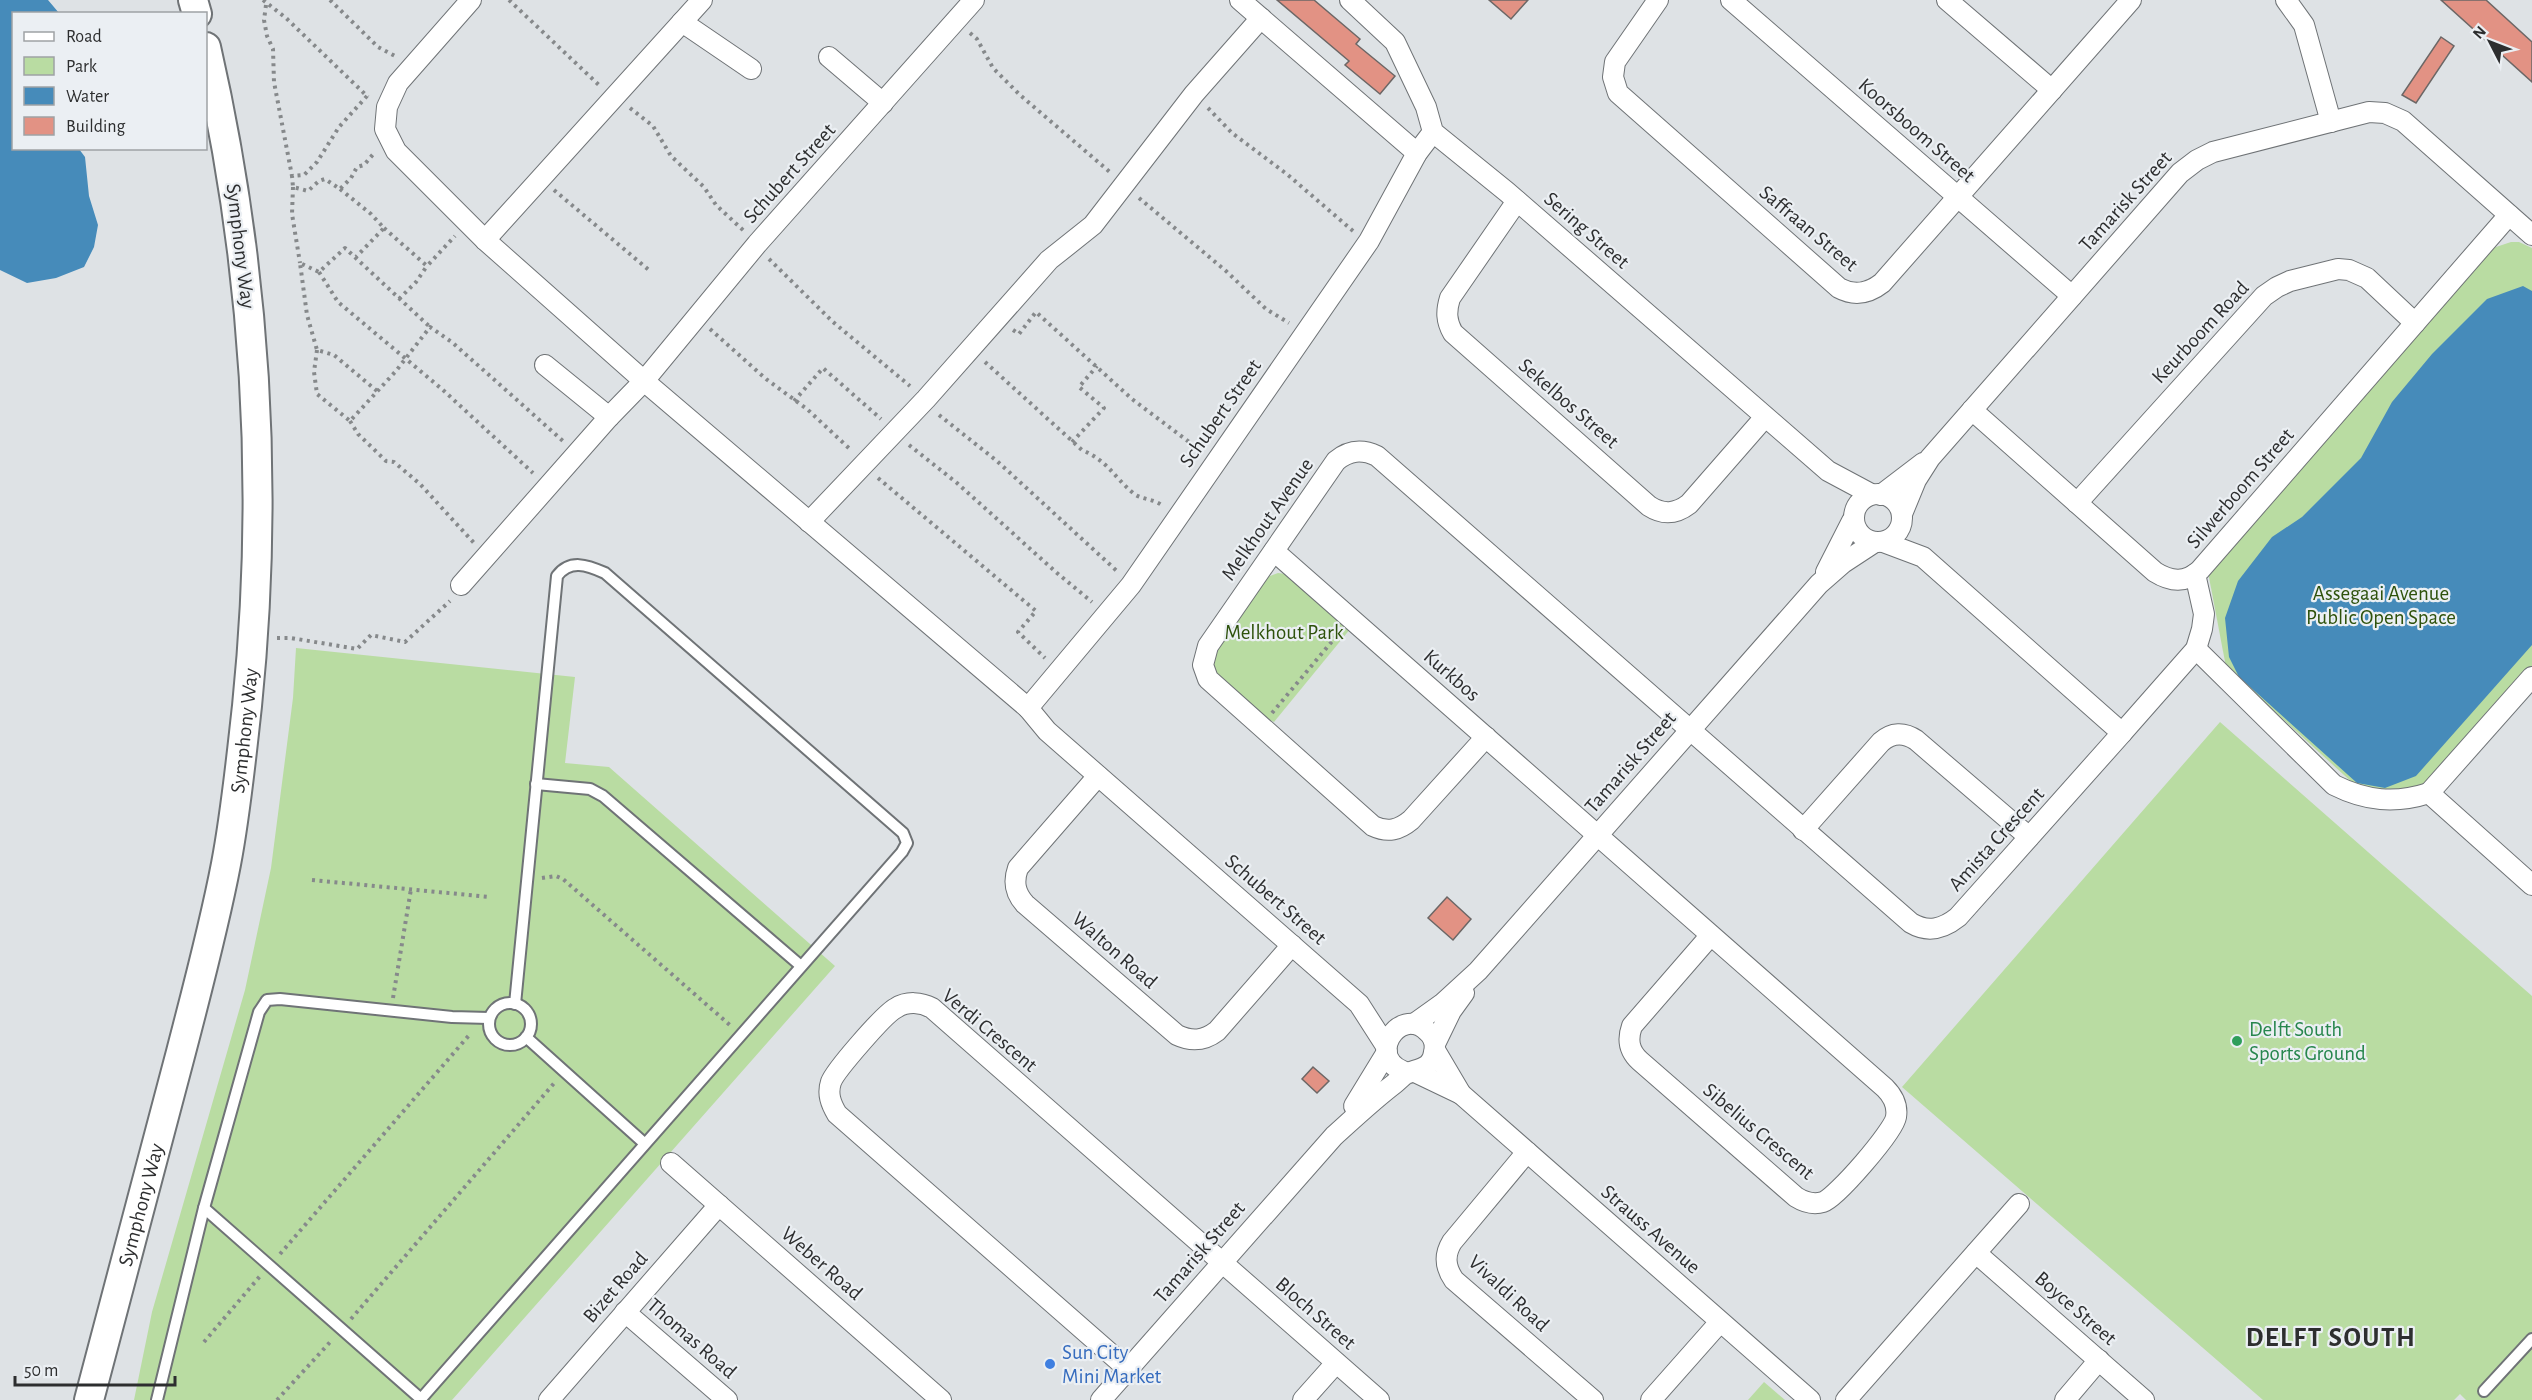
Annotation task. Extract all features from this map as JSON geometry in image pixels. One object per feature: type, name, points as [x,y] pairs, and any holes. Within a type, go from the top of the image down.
[{"type":"main road","name":"Symphony Way","points":[[89,1400],[191,1012],[227,863],[241,767],[251,664],[259,515],[255,364],[238,216],[223,126],[207,52]]},
{"type":"street","name":"Schubert Street","points":[[471,0],[398,83],[387,107],[385,129],[396,151],[485,240],[644,381],[1028,708],[1047,731],[1359,1004],[1386,1049]]},
{"type":"street","points":[[485,240],[702,0]]},
{"type":"street","name":"Schubert Street","points":[[460,585],[609,417],[644,381],[757,244],[974,0]]},
{"type":"street","points":[[1240,0],[1417,153]]},
{"type":"street","points":[[1350,0],[1389,34],[1399,47],[1426,107],[1433,132]]},
{"type":"street","name":"Saffraan Street","points":[[1658,0],[1615,62],[1613,77],[1618,93],[1839,288],[1860,293],[1868,292],[1882,283],[2131,0]]},
{"type":"street","name":"Koorsboom Street","points":[[1731,0],[2072,296]]},
{"type":"street","points":[[1947,0],[2052,90]]},
{"type":"street","points":[[2286,0],[2304,25],[2331,122]]},
{"type":"street","points":[[808,522],[926,399],[1050,260],[1093,225],[1194,94],[1261,18]]},
{"type":"street","points":[[682,22],[751,69]]},
{"type":"street","points":[[830,57],[883,103]]},
{"type":"street","name":"Tamarisk Street","points":[[1902,518],[1916,480],[1930,458],[2188,165],[2213,152],[2369,112],[2394,116],[2532,234]]},
{"type":"street","name":"Schubert Street","points":[[1028,708],[1131,585],[1369,241],[1417,153],[1433,132]]},
{"type":"street","name":"Sering Street","points":[[1433,132],[1517,201],[1828,471],[1837,483],[1853,518]]},
{"type":"street","name":"Sekelbos Street","points":[[1517,201],[1450,298],[1447,307],[1449,325],[1453,333],[1649,506],[1669,513],[1689,504],[1765,417]]},
{"type":"street","name":"Silwerboom Street","points":[[1972,410],[2163,577],[2181,580],[2195,574],[2509,215]]},
{"type":"street","name":"Keurboom Road","points":[[2077,503],[2264,296],[2277,287],[2338,269],[2349,270],[2367,278],[2415,323]]},
{"type":"street","points":[[545,365],[609,417]]},
{"type":"street","name":"Melkhout Avenue","points":[[1486,737],[1411,820],[1405,825],[1389,830],[1373,826],[1212,685],[1204,672],[1203,658],[1208,646],[1336,461],[1350,453],[1370,453],[1377,456],[1689,731]]},
{"type":"street","name":"Tamarisk Street","points":[[1876,494],[1930,458]]},
{"type":"street","name":"Sering Street","points":[[1828,471],[1876,494]]},
{"type":"street","points":[[1923,557],[1866,540],[1859,534],[1853,518],[1859,504],[1876,494],[1893,500],[1923,557],[2122,733]]},
{"type":"street","name":"Tamarisk Street","points":[[1819,584],[1853,518]]},
{"type":"street","points":[[1879,542],[1898,531],[1902,518]]},
{"type":"street","name":"Tamarisk Street","points":[[1410,1024],[1442,1004],[1478,971],[1819,584],[1843,563],[1879,542]]},
{"type":"street","name":"Kurkbos","points":[[1274,551],[1598,835]]},
{"type":"street","points":[[2195,574],[2204,614],[2196,649],[2334,785],[2358,795],[2384,800],[2399,800],[2429,793],[2532,678]]},
{"type":"street","name":"Amista Crescent","points":[[1689,731],[1911,923],[1926,930],[1943,927],[1958,917],[2196,649]]},
{"type":"street","points":[[1803,830],[1881,742],[1898,734],[1911,736],[2029,837]]},
{"type":"street","name":"Walton Road","points":[[1098,776],[1018,868],[1015,883],[1017,891],[1020,898],[1034,911],[1177,1035],[1186,1039],[1204,1039],[1217,1031],[1292,945]]},
{"type":"street","points":[[2429,793],[2532,885]]},
{"type":"street","name":"Sibelius Crescent","points":[[1598,835],[1885,1088],[1894,1099],[1896,1115],[1890,1131],[1837,1192],[1823,1202],[1808,1203],[1796,1197],[1635,1056],[1631,1050],[1629,1034],[1632,1026],[1711,935]]},
{"type":"street","name":"Tamarisk Street","points":[[1435,1047],[1451,1011],[1478,971]]},
{"type":"street","name":"Verdi Crescent","points":[[1128,1369],[837,1114],[830,1098],[831,1081],[836,1073],[896,1008],[912,1003],[926,1005],[1222,1263]]},
{"type":"street","name":"Schubert Street","points":[[1359,1004],[1410,1024]]},
{"type":"street","points":[[1410,1024],[1423,1027],[1431,1035],[1435,1047],[1428,1065],[1412,1073],[1394,1066],[1386,1049],[1393,1032],[1410,1024]]},
{"type":"street","name":"Strauss Avenue","points":[[1435,1047],[1461,1094]]},
{"type":"street","name":"Tamarisk Street","points":[[1334,1136],[1365,1091],[1386,1049]]},
{"type":"street","name":"Tamarisk Street","points":[[1101,1400],[1334,1136],[1375,1098],[1412,1073]]},
{"type":"street","name":"Strauss Avenue","points":[[1412,1073],[1461,1094],[1810,1400]]},
{"type":"street","name":"Vivaldi Road","points":[[1527,1152],[1452,1242],[1446,1254],[1447,1268],[1454,1280],[1593,1400]]},
{"type":"street","name":"Weber Road","points":[[670,1163],[941,1400]]},
{"type":"street","points":[[1846,1400],[2019,1204]]},
{"type":"street","name":"Bizet Road","points":[[549,1400],[719,1205]]},
{"type":"street","name":"Boyce Street","points":[[1976,1253],[2144,1400]]},
{"type":"street","name":"Bloch Street","points":[[1222,1263],[1378,1400]]},
{"type":"street","name":"Thomas Road","points":[[625,1312],[727,1400]]},
{"type":"street","points":[[1650,1400],[1720,1322]]},
{"type":"street","points":[[2065,1400],[2099,1360]]},
{"type":"street","points":[[1303,1400],[1336,1363]]},
{"type":"lane","points":[[204,1209],[420,1399],[902,852],[907,843],[903,833],[604,573],[590,567],[572,565],[563,568],[557,576],[515,1004]]},
{"type":"lane","points":[[536,784],[590,789],[603,795],[801,966]]},
{"type":"lane","points":[[157,1400],[204,1209],[260,1012],[267,1000],[280,999],[486,1018],[501,1005],[515,1004],[526,1010],[531,1026],[526,1037],[516,1045],[500,1043],[490,1033],[486,1018]]},
{"type":"lane","points":[[526,1037],[644,1143]]},
{"type":"lane","points":[[2484,1391],[2532,1339]]},
{"type":"path","points":[[263,0],[266,5],[286,18],[367,96],[387,107]]},
{"type":"path","points":[[330,0],[378,47],[414,65]]},
{"type":"path","points":[[509,0],[613,98],[635,110],[653,126],[671,156],[704,187],[716,205],[736,225]]},
{"type":"path","points":[[266,5],[264,20],[267,36],[273,49],[274,82],[292,176],[292,214],[307,315],[317,350],[314,372],[317,394],[350,421],[358,434],[386,461],[394,462],[420,484],[468,538],[488,556]]},
{"type":"path","points":[[1194,94],[1232,133],[1288,175],[1343,224],[1369,241]]},
{"type":"path","points":[[292,176],[304,175],[317,162],[339,127],[367,96]]},
{"type":"path","points":[[340,189],[351,178],[357,167],[364,165],[375,152],[396,151]]},
{"type":"path","points":[[540,178],[650,271]]},
{"type":"path","points":[[292,187],[308,191],[319,181],[325,179],[371,214],[427,266]]},
{"type":"path","points":[[399,299],[416,282],[466,221]]},
{"type":"path","points":[[356,257],[384,228]]},
{"type":"path","points":[[757,244],[779,271],[833,322],[926,399],[940,416],[997,461],[1131,585]]},
{"type":"path","points":[[319,272],[345,248],[430,327],[453,343],[530,414],[578,453]]},
{"type":"path","points":[[300,262],[319,272],[338,302],[405,357],[548,487]]},
{"type":"path","points":[[997,320],[1018,334],[1036,312],[1132,399],[1191,445],[1218,460]]},
{"type":"path","points":[[696,317],[758,373],[807,409],[835,434],[863,465],[1036,611],[1018,632],[1058,671]]},
{"type":"path","points":[[350,421],[430,327]]},
{"type":"path","points":[[971,349],[1072,442],[1082,450],[1098,457],[1134,495],[1155,500],[1177,518]]},
{"type":"path","points":[[317,350],[334,355],[376,391]]},
{"type":"path","points":[[1072,442],[1104,408],[1079,387],[1097,366]]},
{"type":"path","points":[[794,401],[823,368],[920,455],[957,483],[1048,566],[1107,614]]},
{"type":"path","points":[[272,638],[291,638],[357,649],[371,635],[405,642],[452,598],[460,585]]},
{"type":"path","points":[[1260,727],[1351,619]]},
{"type":"path","points":[[527,880],[556,876],[564,879],[740,1034]]},
{"type":"path","points":[[312,880],[490,897]]},
{"type":"path","points":[[391,1010],[411,889]]},
{"type":"path","points":[[204,1342],[486,1018]]},
{"type":"path","points":[[277,1400],[342,1329],[564,1072]]},
{"type":"green space","name":"Assegaai Avenue Public Open Space","points":[[2511,242],[2519,242],[2532,248],[2532,671],[2429,787],[2388,792],[2356,786],[2226,667],[2208,572],[2490,249]]},
{"type":"green space","name":"Melkhout Park","points":[[1278,573],[1286,574],[1351,628],[1274,722],[1251,710],[1218,680],[1210,659],[1265,578]]},
{"type":"green space","points":[[296,648],[575,677],[565,763],[609,767],[835,966],[452,1400],[134,1400],[152,1312],[245,990],[271,868],[293,698]]},
{"type":"green space","name":"Delft South Sports Ground","points":[[2220,722],[2532,996],[2532,1400],[2466,1400],[2460,1394],[2454,1400],[2263,1400],[1902,1087]]},
{"type":"green space","points":[[1764,1382],[1785,1400],[1748,1400]]},
{"type":"water","points":[[0,0],[48,0],[58,12],[12,12],[12,150],[80,150],[85,157],[89,196],[98,225],[94,247],[84,267],[56,278],[27,283],[0,270]]},
{"type":"water","name":"Assegaai Avenue Public Open Space","points":[[2523,286],[2532,291],[2532,645],[2416,776],[2385,788],[2357,783],[2239,677],[2229,657],[2225,618],[2238,581],[2272,537],[2302,517],[2361,458],[2392,402],[2432,354],[2487,299]]},
{"type":"building","points":[[1277,0],[1314,0],[1360,39],[1356,44],[1395,76],[1380,94],[1345,65],[1349,61]]},
{"type":"building","points":[[1489,0],[1528,0],[1511,19]]},
{"type":"building","points":[[2441,0],[2486,0],[2532,42],[2532,82]]},
{"type":"building","points":[[2441,37],[2454,46],[2416,103],[2402,95]]},
{"type":"building","points":[[1447,897],[1471,919],[1453,940],[1428,918]]},
{"type":"building","points":[[1313,1067],[1329,1081],[1317,1093],[1302,1079]]},
{"type":"place","name":"Delft South Sports Ground","points":[[2237,1041]]},
{"type":"place","name":"Sun City Mini Market","points":[[1050,1364]]},
{"type":"district","name":"DELFT SOUTH","points":[[2331,1337]]}]
